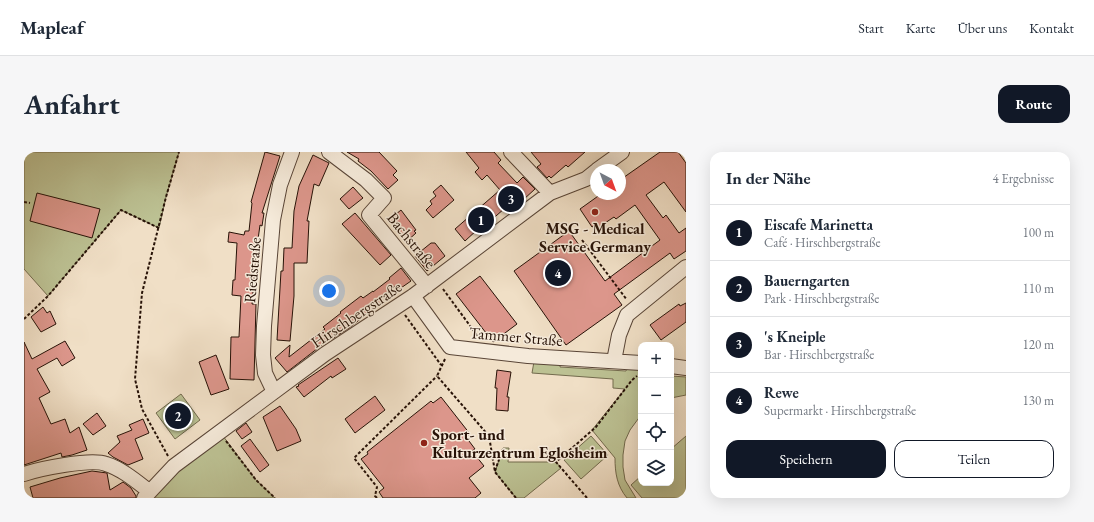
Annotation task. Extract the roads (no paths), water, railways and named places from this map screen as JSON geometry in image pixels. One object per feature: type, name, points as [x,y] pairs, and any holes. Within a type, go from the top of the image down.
[{"type":"street","name":"Riedstraße","points":[[274,392],[265,373],[263,355],[264,326],[273,220],[280,185],[292,152]]},
{"type":"street","name":"Bachstraße","points":[[329,152],[366,180],[384,198],[369,214],[432,283]]},
{"type":"street","points":[[511,152],[550,192]]},
{"type":"street","name":"Hirschbergstraße","points":[[605,164],[622,152]]},
{"type":"street","name":"Hirschbergstraße","points":[[147,495],[174,466],[325,354],[432,283],[550,192],[590,175]]},
{"type":"street","points":[[614,361],[619,335],[627,315],[686,267]]},
{"type":"street","name":"Tammer Straße","points":[[413,296],[450,347],[528,356],[638,363]]},
{"type":"street","points":[[674,366],[686,368]]},
{"type":"street","points":[[24,474],[85,463],[105,463],[134,479],[147,495]]},
{"type":"place","name":"'s Kneiple","points":[[511,199]]},
{"type":"place","name":"MSG - Medical Service Germany","points":[[595,212]]},
{"type":"place","name":"Eiscafe Marinetta","points":[[481,220]]},
{"type":"place","name":"Rewe","points":[[558,273]]},
{"type":"place","name":"Bauerngarten","points":[[178,416]]},
{"type":"place","name":"Sport- und Kulturzentrum Eglosheim","points":[[424,443]]}]
